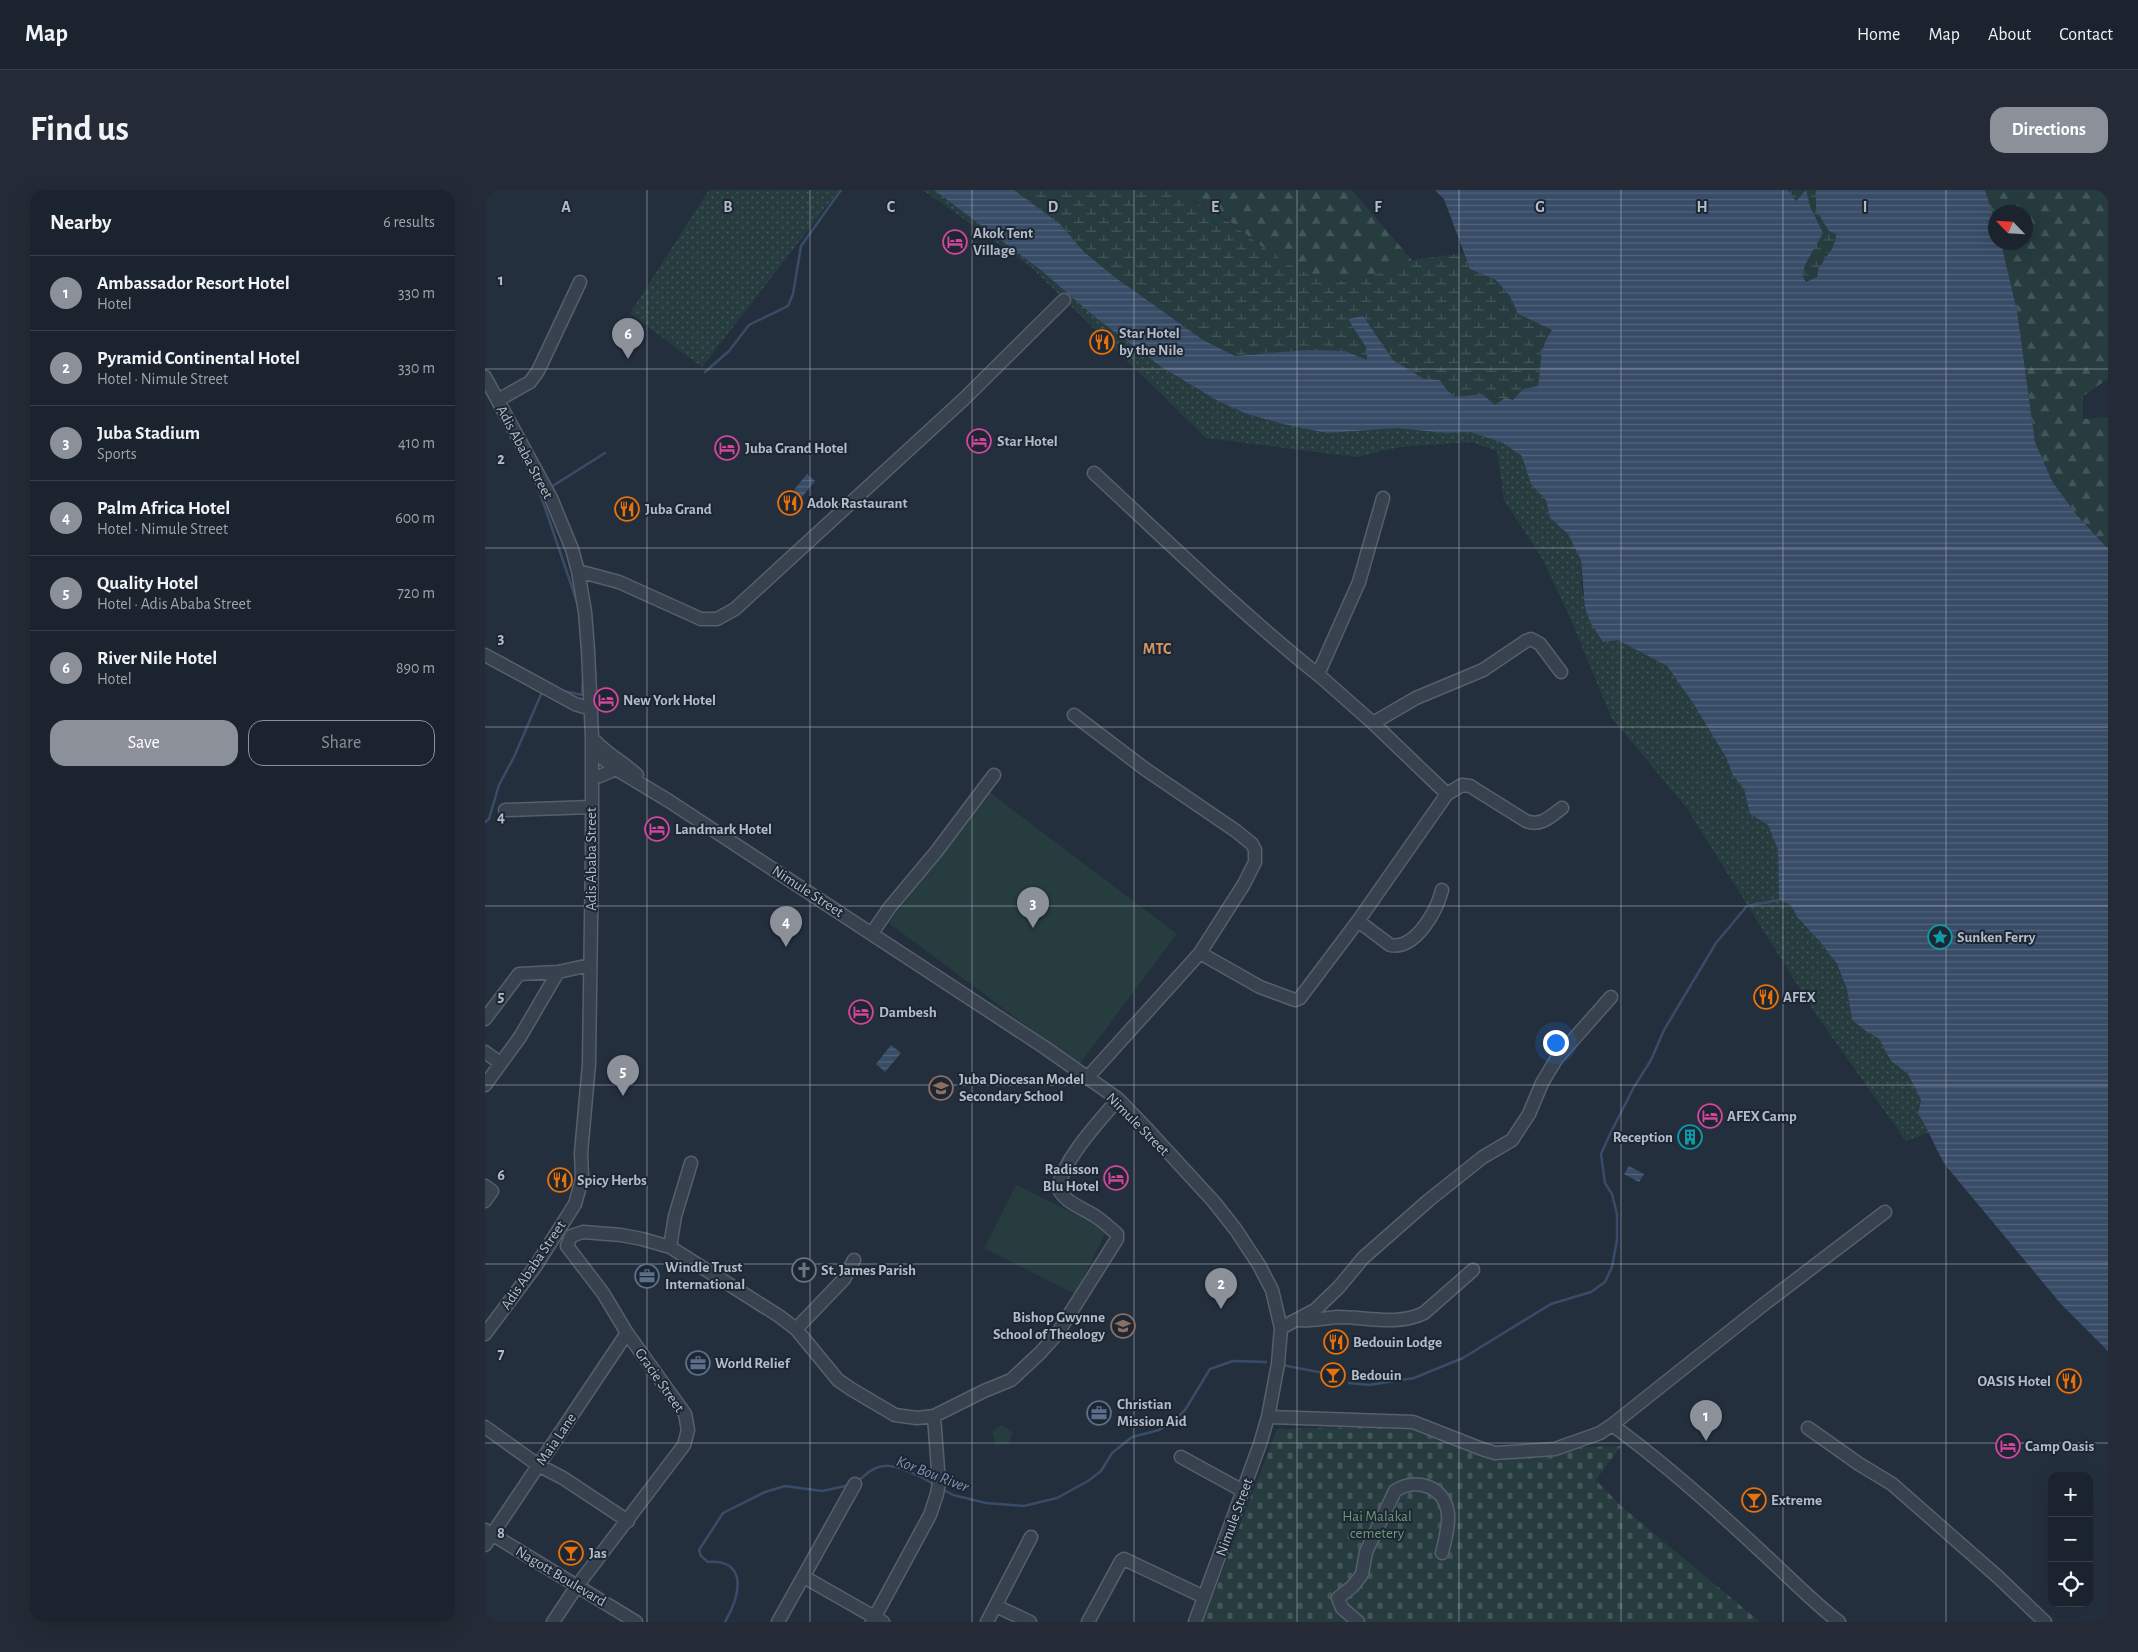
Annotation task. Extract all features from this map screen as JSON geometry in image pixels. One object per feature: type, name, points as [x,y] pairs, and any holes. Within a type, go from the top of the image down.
[{"type":"street","points":[[492,397],[530,382],[538,371],[580,282]]},
{"type":"street","points":[[578,571],[619,582],[701,619],[717,619],[725,616],[742,603],[964,399],[1064,300]]},
{"type":"street","name":"Adis Ababa Street","points":[[485,377],[492,397],[551,498],[572,549],[585,612],[592,744],[589,1064],[581,1152],[581,1179],[575,1204],[535,1267],[486,1333]]},
{"type":"street","points":[[1094,473],[1176,551],[1373,723],[1447,794]]},
{"type":"street","points":[[1321,677],[1319,672],[1359,582],[1383,498]]},
{"type":"street","points":[[1373,723],[1415,698],[1483,670],[1531,639],[1540,644],[1561,672]]},
{"type":"street","points":[[485,655],[591,714],[613,755]]},
{"type":"street","points":[[1074,716],[1145,769],[1236,831],[1252,844],[1255,850],[1255,862],[1245,884],[1200,953],[1088,1077]]},
{"type":"street","name":"Nimule Street","points":[[592,744],[613,755],[651,790]]},
{"type":"street","name":"Nimule Street","points":[[592,744],[616,769],[872,933],[1118,1099],[1214,1202],[1236,1230],[1259,1265],[1271,1290],[1281,1328],[1278,1364],[1268,1417],[1195,1622]]},
{"type":"street","points":[[592,775],[600,776],[616,769]]},
{"type":"street","points":[[872,933],[890,907],[937,852],[994,775]]},
{"type":"street","points":[[1200,953],[1260,988],[1295,1000],[1300,998],[1358,922],[1447,794],[1462,786],[1470,786],[1527,821],[1536,824],[1562,808]]},
{"type":"street","points":[[505,810],[591,807]]},
{"type":"street","points":[[1358,922],[1390,945],[1404,944],[1416,935],[1429,921],[1438,904],[1442,890]]},
{"type":"street","points":[[485,1019],[519,974],[558,972],[590,965]]},
{"type":"street","points":[[485,1085],[520,1037],[558,972]]},
{"type":"street","points":[[1281,1328],[1315,1310],[1339,1287],[1363,1258],[1429,1200],[1483,1157],[1512,1140],[1529,1114],[1542,1083],[1557,1058],[1611,997]]},
{"type":"street","points":[[485,1052],[500,1064]]},
{"type":"street","points":[[569,1241],[583,1232],[642,1239],[670,1247],[742,1291],[796,1329],[838,1380],[851,1389],[895,1415],[917,1418],[934,1416],[1011,1380],[1040,1353],[1057,1334],[1117,1239],[1117,1234],[1096,1216],[1074,1205],[1059,1191],[1058,1187],[1073,1157],[1095,1126],[1118,1099]]},
{"type":"street","points":[[670,1247],[675,1216],[691,1163]]},
{"type":"street","points":[[485,1186],[492,1191],[485,1201]]},
{"type":"street","points":[[1268,1417],[1413,1422],[1495,1453],[1555,1449],[1600,1433],[1885,1212]]},
{"type":"street","name":"Gracie Street","points":[[553,1622],[577,1586],[628,1521],[684,1444],[688,1430],[685,1414],[627,1333],[569,1241],[556,1234]]},
{"type":"street","points":[[796,1329],[844,1279],[853,1260]]},
{"type":"street","points":[[1296,1320],[1341,1317],[1387,1320],[1416,1317],[1424,1313],[1473,1270]]},
{"type":"street","name":"Maia Lane","points":[[487,1537],[627,1333]]},
{"type":"street","points":[[804,1577],[877,1620],[930,1515],[937,1494],[939,1483],[934,1416]]},
{"type":"street","points":[[1612,1424],[1651,1454],[1764,1554],[1824,1611],[1839,1622]]},
{"type":"street","points":[[485,1427],[538,1465],[563,1478],[628,1521]]},
{"type":"street","points":[[1808,1428],[1859,1464],[1892,1484],[1998,1577],[2045,1622]]},
{"type":"street","points":[[1181,1457],[1243,1491]]},
{"type":"street","points":[[778,1622],[855,1484]]},
{"type":"street","points":[[1358,1622],[1342,1608],[1338,1598],[1353,1586],[1362,1574],[1367,1552],[1395,1491],[1403,1486],[1419,1484],[1430,1487],[1441,1497],[1448,1516],[1442,1553]]},
{"type":"street","name":"Nagott Boulevard","points":[[487,1537],[577,1586],[637,1622]]},
{"type":"street","points":[[987,1622],[1031,1537]]},
{"type":"street","points":[[1088,1622],[1121,1561],[1124,1559],[1204,1597]]},
{"type":"street","points":[[995,1606],[1030,1622]]},
{"type":"green space","points":[[709,190],[839,190],[702,367],[630,313]]},
{"type":"green space","points":[[923,190],[934,190],[947,199],[1042,271],[1096,318],[1160,366],[1218,401],[1247,414],[1327,433],[1396,428],[1446,433],[1470,432],[1503,443],[1523,456],[1531,483],[1546,500],[1550,518],[1568,534],[1581,560],[1582,592],[1618,640],[1667,666],[1693,703],[1727,759],[1732,774],[1744,789],[1750,814],[1768,825],[1778,850],[1779,900],[1792,906],[1797,917],[1837,964],[1847,989],[1852,1020],[1879,1039],[1891,1061],[1908,1074],[1921,1100],[1918,1114],[1930,1132],[1906,1141],[1817,1016],[1686,807],[1611,717],[1569,615],[1543,560],[1504,500],[1497,451],[1471,442],[1400,447],[1356,457],[1206,438],[1031,267]]},
{"type":"green space","points":[[1014,190],[1176,190],[1229,222],[1282,261],[1315,277],[1341,281],[1369,277],[1412,260],[1464,253],[1470,269],[1496,280],[1510,296],[1518,314],[1552,330],[1542,350],[1538,386],[1523,389],[1513,400],[1495,405],[1469,395],[1455,397],[1440,380],[1424,380],[1393,360],[1362,316],[1349,319],[1367,349],[1367,360],[1308,350],[1235,356],[1203,340],[1116,278],[1084,252],[1060,224]]},
{"type":"green space","points":[[1176,190],[1352,190],[1412,260],[1389,270],[1365,277],[1327,280],[1315,277],[1293,268],[1232,223]]},
{"type":"green space","points":[[1788,190],[1816,190],[1816,210],[1836,234],[1833,249],[1819,267],[1817,277],[1806,282],[1802,275],[1810,253],[1823,233],[1810,206],[1806,191],[1796,201]]},
{"type":"green space","points":[[1985,190],[2108,190],[2108,379],[2083,396],[2083,419],[2108,417],[2108,549],[2075,513],[2052,481],[2035,442],[2017,311],[2003,250],[2033,250],[2033,205],[1990,205]]},
{"type":"green space","points":[[988,791],[1177,934],[1079,1065],[889,923]]},
{"type":"green space","points":[[1016,1185],[1107,1230],[1075,1294],[984,1248]]},
{"type":"green space","points":[[1002,1425],[1013,1433],[1008,1444],[996,1445],[992,1431]]},
{"type":"green space","name":"Hai Malakal cemetery","points":[[1405,1426],[1484,1455],[1509,1458],[1547,1457],[1584,1447],[1621,1446],[1596,1480],[1621,1506],[1760,1622],[1203,1622],[1277,1429]]},
{"type":"water","points":[[934,190],[1014,190],[1060,224],[1084,252],[1116,278],[1203,340],[1235,356],[1308,350],[1345,351],[1367,360],[1367,349],[1348,319],[1363,316],[1393,360],[1424,379],[1440,380],[1455,397],[1482,394],[1495,405],[1505,398],[1513,400],[1523,389],[1538,386],[1542,350],[1552,330],[1518,314],[1510,296],[1496,280],[1470,269],[1444,199],[1435,190],[1788,190],[1796,201],[1806,190],[1810,206],[1823,233],[1804,269],[1802,275],[1806,282],[1817,277],[1819,267],[1833,248],[1836,234],[1829,231],[1816,210],[1816,190],[1985,190],[1990,205],[1988,205],[1988,250],[2003,250],[2017,311],[2035,442],[2052,481],[2075,513],[2108,549],[2108,1351],[2061,1304],[1946,1166],[1918,1114],[1921,1100],[1908,1074],[1891,1061],[1879,1039],[1852,1020],[1847,989],[1837,964],[1797,917],[1792,906],[1779,900],[1778,850],[1768,825],[1750,814],[1744,789],[1732,774],[1727,759],[1693,703],[1667,666],[1618,640],[1603,642],[1590,622],[1585,608],[1581,560],[1568,534],[1550,518],[1546,500],[1531,484],[1522,456],[1503,443],[1470,432],[1446,433],[1396,428],[1327,433],[1247,414],[1218,401],[1160,366],[1096,318],[1042,271]]},
{"type":"water","points":[[807,474],[815,481],[802,497],[794,490]]},
{"type":"water","points":[[891,1045],[901,1053],[885,1072],[876,1064]]},
{"type":"water","points":[[1629,1166],[1644,1174],[1639,1182],[1624,1174]]},
{"type":"waterway","points":[[705,372],[729,351],[749,325],[788,306],[793,294],[801,246],[841,190]]},
{"type":"waterway","points":[[551,487],[605,453]]},
{"type":"waterway","points":[[539,490],[577,602]]},
{"type":"waterway","points":[[564,691],[582,695],[583,677]]},
{"type":"waterway","points":[[485,822],[489,819],[499,785],[514,757],[542,692]]},
{"type":"waterway","points":[[1349,1383],[1369,1385],[1414,1378],[1463,1358],[1551,1304],[1591,1292],[1605,1282],[1612,1267],[1617,1240],[1617,1214],[1612,1194],[1605,1183],[1601,1154],[1611,1132],[1634,1087],[1651,1060],[1664,1030],[1716,943],[1747,906],[1779,900]]},
{"type":"waterway","name":"Kor Bou River","points":[[942,1489],[953,1495],[986,1503],[1024,1506],[1057,1498],[1088,1481],[1101,1471],[1112,1453],[1132,1437],[1159,1430],[1174,1421],[1185,1410],[1210,1369],[1233,1361],[1266,1362]]},
{"type":"waterway","points":[[1282,1365],[1329,1374],[1342,1379]]},
{"type":"waterway","name":"Kor Bou River","points":[[857,1482],[873,1470],[889,1466],[910,1472],[935,1485]]},
{"type":"waterway","name":"Kor Bou River","points":[[725,1622],[737,1592],[736,1573],[730,1567],[721,1563],[708,1562],[701,1556],[699,1550],[723,1513],[765,1492],[785,1486],[822,1491],[850,1485]]},
{"type":"place","name":"Akok Tent Village","points":[[955,242]]},
{"type":"place","name":"Star Hotel by the Nile","points":[[1102,342]]},
{"type":"place","name":"River Nile Hotel","points":[[628,359]]},
{"type":"place","name":"Star Hotel","points":[[979,441]]},
{"type":"place","name":"Juba Grand Hotel","points":[[727,448]]},
{"type":"place","name":"Adok Rastaurant","points":[[790,503]]},
{"type":"place","name":"Juba Grand","points":[[627,509]]},
{"type":"place","name":"New York Hotel","points":[[606,700]]},
{"type":"place","name":"Landmark Hotel","points":[[657,829]]},
{"type":"place","name":"Juba Stadium","points":[[1033,928]]},
{"type":"place","name":"Sunken Ferry","points":[[1940,937]]},
{"type":"place","name":"Palm Africa Hotel","points":[[786,947]]},
{"type":"place","name":"AFEX","points":[[1766,997]]},
{"type":"place","name":"Dambesh","points":[[861,1012]]},
{"type":"place","name":"Juba Diocesan Model Secondary School","points":[[941,1088]]},
{"type":"place","name":"Quality Hotel","points":[[623,1096]]},
{"type":"place","name":"AFEX Camp","points":[[1710,1116]]},
{"type":"place","name":"Reception","points":[[1690,1137]]},
{"type":"place","name":"Radisson Blu Hotel","points":[[1116,1178]]},
{"type":"place","name":"Spicy Herbs","points":[[560,1180]]},
{"type":"place","name":"St. James Parish","points":[[804,1270]]},
{"type":"place","name":"Windle Trust International","points":[[647,1276]]},
{"type":"place","name":"Pyramid Continental Hotel","points":[[1221,1309]]},
{"type":"place","name":"Bishop Gwynne School of Theology","points":[[1123,1326]]},
{"type":"place","name":"Bedouin Lodge","points":[[1336,1342]]},
{"type":"place","name":"World Relief","points":[[698,1363]]},
{"type":"place","name":"Bedouin","points":[[1333,1375]]},
{"type":"place","name":"OASIS Hotel","points":[[2069,1381]]},
{"type":"place","name":"Christian Mission Aid","points":[[1099,1413]]},
{"type":"place","name":"Ambassador Resort Hotel","points":[[1706,1441]]},
{"type":"place","name":"Camp Oasis","points":[[2008,1446]]},
{"type":"place","name":"Extreme","points":[[1754,1500]]},
{"type":"place","name":"Jas","points":[[571,1553]]},
{"type":"district","name":"MTC","points":[[1157,648]]}]
